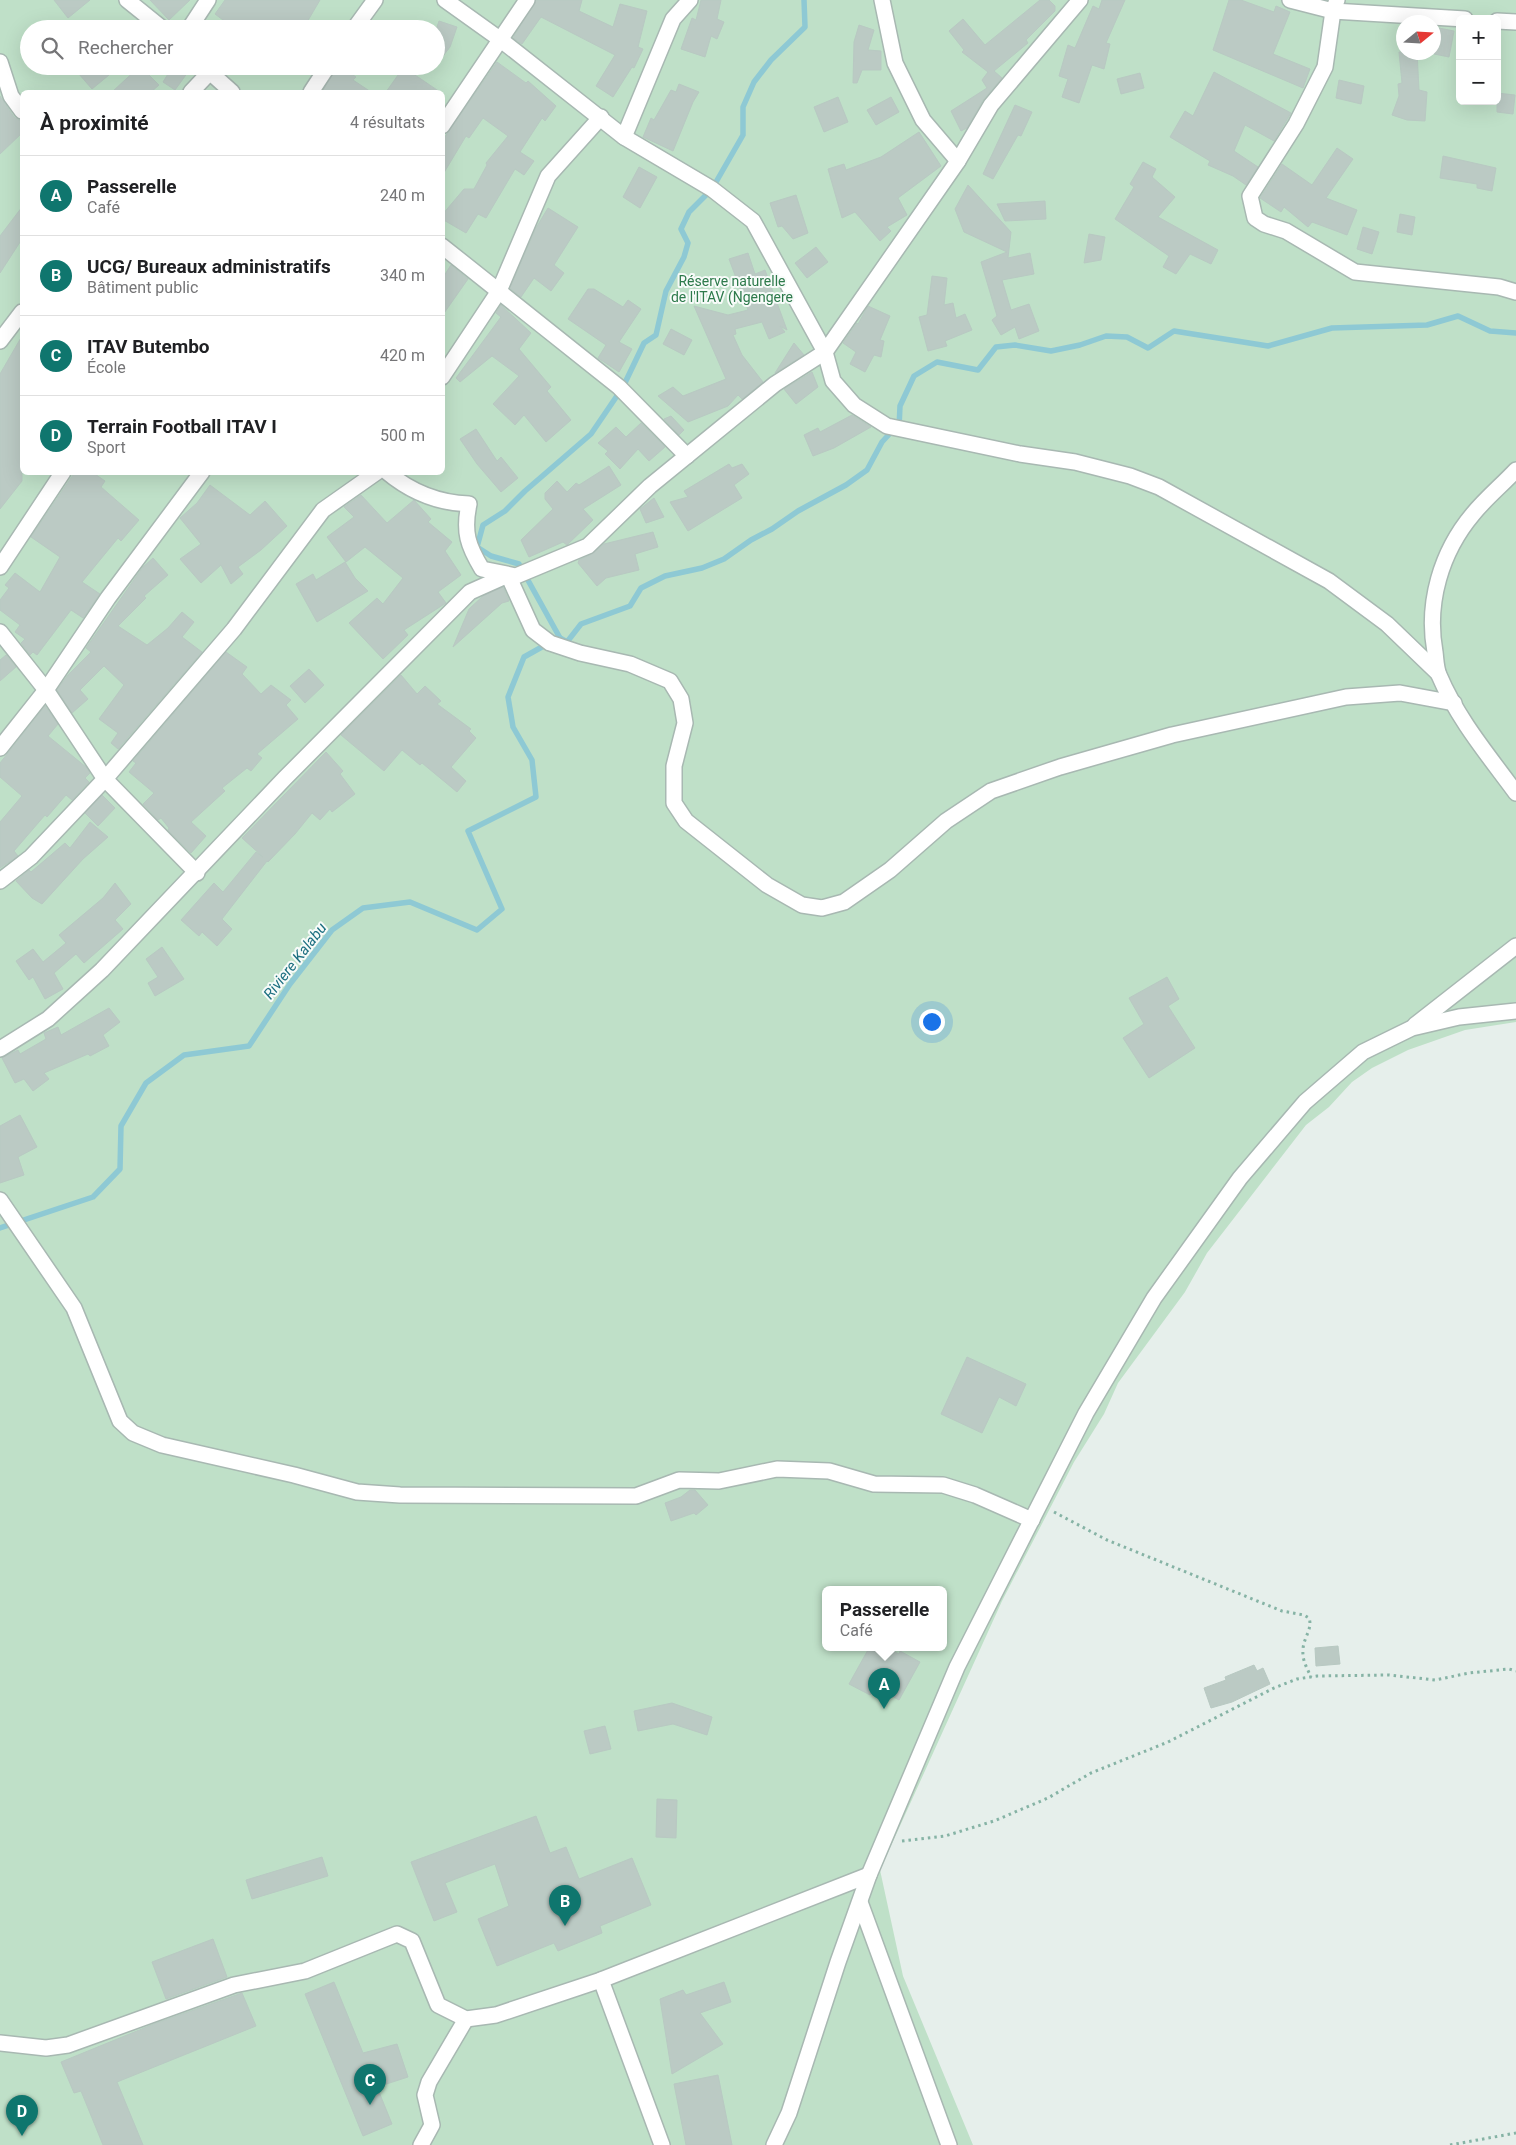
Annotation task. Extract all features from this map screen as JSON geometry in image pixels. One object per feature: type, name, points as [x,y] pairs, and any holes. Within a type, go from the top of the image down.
[{"type":"street","points":[[127,0],[152,20]]},
{"type":"street","points":[[196,20],[208,0]]},
{"type":"street","points":[[361,20],[375,0]]},
{"type":"street","points":[[445,0],[501,40],[624,137],[712,189],[753,220],[826,352],[833,382],[854,405],[887,426],[1020,454],[1075,462],[1130,476],[1159,487],[1329,581],[1386,624],[1438,673],[1474,736],[1516,793]]},
{"type":"street","points":[[445,122],[527,0]]},
{"type":"street","points":[[624,137],[673,19],[690,0]]},
{"type":"street","points":[[882,0],[895,63],[923,120],[958,161]]},
{"type":"street","points":[[0,1049],[48,1019],[102,970],[292,771],[470,592],[530,568],[565,557],[588,546],[650,486],[775,384],[826,352],[958,161],[991,106],[1080,0]]},
{"type":"street","points":[[1290,0],[1456,18]]},
{"type":"street","points":[[1335,6],[1325,67],[1296,124],[1250,196],[1255,218],[1264,224],[1286,231],[1355,272],[1498,288],[1516,292]]},
{"type":"street","points":[[1501,21],[1516,22]]},
{"type":"street","points":[[0,62],[11,96],[20,108]]},
{"type":"street","points":[[192,90],[203,75]]},
{"type":"street","points":[[212,75],[230,90]]},
{"type":"street","points":[[312,90],[322,75]]},
{"type":"street","points":[[445,372],[499,291],[548,176],[600,117]]},
{"type":"street","points":[[445,248],[619,387],[629,400],[687,456]]},
{"type":"street","points":[[0,341],[20,315]]},
{"type":"street","points":[[1438,673],[1431,630],[1435,587],[1450,550],[1472,515],[1516,470]]},
{"type":"street","points":[[0,567],[61,475]]},
{"type":"street","points":[[0,748],[46,690],[108,598],[200,475]]},
{"type":"street","points":[[0,881],[31,857],[105,779],[234,629],[322,510],[373,475]]},
{"type":"street","points":[[391,475],[406,487],[430,498],[452,504],[469,504],[465,523],[470,550],[482,569],[512,575]]},
{"type":"street","points":[[512,575],[533,630],[550,643],[580,653],[630,664],[670,681],[681,699],[685,723],[674,766],[674,803],[686,821],[767,885],[802,904],[822,908],[844,902],[890,870],[946,822],[991,791],[1060,767],[1172,735],[1346,697],[1400,693],[1454,703]]},
{"type":"street","points":[[0,632],[46,690],[105,779],[197,872]]},
{"type":"street","points":[[774,2145],[789,2113],[869,1875],[957,1668],[1086,1413],[1154,1298],[1240,1178],[1305,1102],[1363,1052],[1412,1028],[1516,946]]},
{"type":"street","points":[[1412,1028],[1458,1017],[1516,1011]]},
{"type":"street","points":[[0,1200],[74,1308],[120,1421],[133,1433],[162,1445],[294,1475],[357,1492],[400,1495],[636,1496],[679,1480],[719,1481],[777,1469],[829,1471],[874,1484],[943,1485],[1032,1520]]},
{"type":"street","points":[[0,2043],[46,2048],[68,2045],[234,1985],[305,1972],[397,1934],[412,1941],[438,2005],[466,2019],[496,2015],[601,1980],[869,1875]]},
{"type":"street","points":[[860,1902],[949,2145]]},
{"type":"street","points":[[601,1980],[662,2145]]},
{"type":"street","points":[[421,2145],[432,2125],[425,2095],[429,2082],[466,2019]]},
{"type":"path","points":[[1040,1505],[1107,1540],[1282,1611],[1310,1618],[1311,1624],[1302,1648],[1303,1660],[1311,1677]]},
{"type":"path","points":[[884,1843],[945,1836],[994,1821],[1048,1798],[1091,1773],[1168,1742],[1274,1688],[1297,1679],[1389,1675],[1435,1680],[1469,1673],[1509,1669],[1516,1671]]},
{"type":"path","points":[[1450,2145],[1516,2133]]},
{"type":"green space","name":"Réserve naturelle de l'ITAV (Ngengere","points":[[0,0],[1516,0],[1516,1022],[1465,1030],[1408,1050],[1372,1068],[1352,1082],[1329,1107],[1306,1125],[1207,1253],[1185,1292],[1118,1383],[1104,1414],[1074,1462],[1002,1601],[880,1870],[903,1976],[973,2145],[0,2145]]},
{"type":"building","points":[[54,0],[90,0],[68,18]]},
{"type":"building","points":[[150,0],[190,0],[169,20]]},
{"type":"building","points":[[225,0],[320,0],[308,20],[223,20],[215,14]]},
{"type":"building","points":[[536,0],[582,0],[579,11],[613,27],[620,4],[647,11],[638,47],[643,49],[634,68],[632,67],[613,97],[596,86],[615,55],[541,17],[522,44],[513,38]]},
{"type":"building","points":[[701,0],[721,0],[717,19],[724,22],[717,39],[711,36],[705,57],[681,49],[692,18],[696,20]]},
{"type":"building","points":[[1040,0],[1049,0],[1055,6],[1055,11],[1026,40],[1028,43],[994,71],[1002,78],[983,100],[967,128],[961,131],[951,111],[987,88],[982,80],[988,72],[962,52],[964,50],[949,31],[963,19],[985,45]]},
{"type":"building","points":[[1102,0],[1125,0],[1106,43],[1110,44],[1104,69],[1092,65],[1079,103],[1062,97],[1068,79],[1059,76],[1068,45],[1075,48],[1093,6],[1099,9]]},
{"type":"building","points":[[1229,0],[1241,0],[1274,12],[1276,6],[1290,12],[1273,54],[1310,69],[1303,88],[1213,50]]},
{"type":"building","points":[[445,23],[457,27],[450,47],[445,53]]},
{"type":"building","points":[[859,25],[874,30],[868,50],[881,51],[881,70],[862,70],[857,83],[853,83],[854,42]]},
{"type":"building","points":[[1441,28],[1454,31],[1449,57],[1441,55]]},
{"type":"building","points":[[1400,60],[1417,60],[1419,90],[1427,92],[1425,121],[1407,120],[1392,115],[1399,96],[1398,84],[1402,83]]},
{"type":"building","points":[[497,62],[526,83],[528,81],[556,106],[545,121],[542,118],[520,152],[534,161],[524,175],[515,169],[486,218],[478,214],[466,233],[445,221],[445,211],[464,189],[474,189],[487,165],[486,163],[508,136],[483,118],[469,138],[466,136],[445,171],[445,137]]},
{"type":"building","points":[[1214,72],[1291,113],[1274,141],[1245,125],[1234,151],[1258,167],[1246,185],[1233,176],[1208,165],[1210,161],[1170,137],[1185,111],[1193,116]]},
{"type":"building","points":[[1140,73],[1144,88],[1121,94],[1117,79]]},
{"type":"building","points":[[80,75],[109,75],[92,89]]},
{"type":"building","points":[[130,75],[149,75],[159,85],[153,90],[114,90]]},
{"type":"building","points":[[167,75],[186,75],[175,90],[163,82]]},
{"type":"building","points":[[332,75],[353,75],[356,77],[353,80],[368,90],[323,90]]},
{"type":"building","points":[[398,75],[415,75],[437,90],[387,90]]},
{"type":"building","points":[[1339,80],[1364,86],[1361,104],[1336,98]]},
{"type":"building","points":[[679,84],[699,92],[673,151],[643,137],[651,118],[654,120],[671,90],[676,92]]},
{"type":"building","points":[[1501,93],[1515,95],[1513,114],[1497,112],[1497,105],[1501,105]]},
{"type":"building","points":[[0,96],[14,117],[20,121],[20,135],[0,154]]},
{"type":"building","points":[[838,97],[848,122],[824,132],[814,107]]},
{"type":"building","points":[[891,97],[899,112],[876,125],[867,110]]},
{"type":"building","points":[[1015,105],[1032,112],[1021,136],[1018,135],[993,179],[983,174]]},
{"type":"building","points":[[919,132],[941,166],[898,198],[907,215],[887,227],[891,231],[880,241],[855,212],[842,218],[828,169],[844,164],[846,170],[881,157]]},
{"type":"building","points":[[1337,148],[1353,159],[1326,198],[1357,210],[1347,235],[1312,222],[1308,227],[1284,207],[1281,212],[1260,198],[1282,164],[1312,185]]},
{"type":"building","points":[[1443,156],[1496,168],[1492,191],[1477,188],[1477,184],[1440,178]]},
{"type":"building","points":[[1143,162],[1156,169],[1152,177],[1175,197],[1158,217],[1218,250],[1211,264],[1190,254],[1176,274],[1163,267],[1169,256],[1115,219],[1134,187],[1130,184]]},
{"type":"building","points":[[639,167],[657,177],[640,208],[623,197]]},
{"type":"building","points":[[968,185],[1011,232],[1008,258],[1030,253],[1034,274],[1002,280],[1011,310],[1029,304],[1039,331],[1019,339],[1015,327],[1001,335],[992,320],[997,316],[981,262],[1007,252],[964,232],[955,209]]},
{"type":"building","points":[[796,195],[808,233],[793,239],[782,226],[778,227],[770,203]]},
{"type":"building","points":[[1045,201],[1046,219],[1005,221],[997,204]]},
{"type":"building","points":[[548,208],[578,227],[554,265],[564,273],[551,291],[534,278],[521,297],[510,288],[536,228]]},
{"type":"building","points":[[20,210],[20,242],[0,273],[0,236]]},
{"type":"building","points":[[1400,214],[1415,217],[1412,235],[1397,232]]},
{"type":"building","points":[[1363,227],[1379,232],[1372,254],[1357,249]]},
{"type":"building","points":[[1089,234],[1105,237],[1101,260],[1084,263]]},
{"type":"building","points":[[816,247],[828,262],[807,278],[795,263]]},
{"type":"building","points":[[748,253],[755,274],[765,270],[787,330],[780,326],[785,332],[769,339],[762,322],[735,329],[736,334],[733,335],[742,355],[763,382],[742,399],[738,395],[728,406],[688,422],[658,396],[673,387],[683,396],[726,379],[694,306],[728,315],[748,310],[729,259]]},
{"type":"building","points":[[451,265],[468,279],[445,312],[445,274]]},
{"type":"building","points":[[932,276],[947,278],[944,305],[953,303],[956,318],[965,314],[972,330],[945,341],[947,346],[928,351],[919,317],[927,315]]},
{"type":"building","points":[[588,289],[594,289],[623,307],[628,300],[641,309],[619,342],[632,349],[619,372],[598,358],[606,345],[568,319]]},
{"type":"building","points":[[501,305],[531,333],[519,349],[551,387],[547,391],[571,420],[546,442],[524,415],[515,425],[493,404],[519,376],[492,356],[460,382],[456,378],[501,317],[496,313]]},
{"type":"building","points":[[868,306],[890,316],[880,340],[884,341],[881,357],[874,355],[865,372],[850,364],[856,352],[843,343],[858,324]]},
{"type":"building","points":[[671,329],[692,340],[684,355],[663,344]]},
{"type":"building","points":[[20,339],[20,475],[22,475],[22,481],[0,509],[0,374]]},
{"type":"building","points":[[794,343],[804,355],[775,373]]},
{"type":"building","points":[[812,372],[818,387],[796,404],[784,389]]},
{"type":"building","points":[[852,415],[871,427],[834,448],[813,456],[804,435],[818,428],[820,432]]},
{"type":"building","points":[[671,416],[684,430],[679,435],[664,419]]},
{"type":"building","points":[[641,423],[665,447],[649,461],[638,449],[620,469],[605,454],[608,451],[598,443],[616,427],[626,437]]},
{"type":"building","points":[[476,429],[497,461],[501,457],[518,478],[501,492],[477,464],[460,439]]},
{"type":"building","points":[[729,464],[732,468],[742,464],[749,474],[734,485],[742,498],[688,531],[670,502],[688,497],[684,491]]},
{"type":"building","points":[[609,466],[621,485],[583,509],[593,520],[567,545],[563,542],[529,557],[521,540],[553,509],[545,499],[545,493],[557,481],[567,492],[576,483],[579,485]]},
{"type":"building","points":[[73,475],[96,475],[105,481],[101,487],[139,520],[121,541],[118,538],[82,582],[100,594],[83,618],[71,610],[37,655],[33,652],[30,655],[21,643],[25,639],[15,632],[20,625],[0,610],[0,600],[9,588],[5,585],[15,573],[40,592],[60,557],[31,537]]},
{"type":"building","points":[[210,485],[250,515],[265,501],[287,526],[261,550],[238,567],[243,574],[231,584],[221,565],[201,583],[180,559],[201,544],[180,518],[197,503]]},
{"type":"building","points":[[361,495],[387,523],[414,500],[431,519],[428,522],[452,542],[445,551],[461,575],[438,592],[446,603],[404,630],[408,635],[383,659],[349,623],[377,598],[383,604],[403,578],[365,547],[346,562],[327,537],[354,517],[344,507]]},
{"type":"building","points":[[654,498],[664,517],[646,523],[640,509]]},
{"type":"building","points":[[653,532],[658,547],[635,554],[639,570],[606,578],[597,586],[578,563],[579,560],[592,554],[604,544]]},
{"type":"building","points":[[153,558],[168,575],[144,596],[146,598],[118,626],[147,645],[168,628],[182,612],[194,622],[182,637],[202,652],[118,749],[111,743],[118,733],[99,719],[124,685],[104,666],[80,690],[88,699],[72,713],[57,690],[68,675],[91,652],[86,648],[143,567]]},
{"type":"building","points":[[345,562],[355,578],[368,591],[317,622],[296,584],[313,574],[316,580]]},
{"type":"building","points":[[503,587],[509,601],[502,603],[453,647],[469,609],[483,596]]},
{"type":"building","points":[[226,652],[247,667],[242,674],[261,694],[271,685],[291,700],[286,705],[298,719],[257,754],[262,758],[251,771],[247,768],[222,788],[225,791],[191,822],[206,836],[191,853],[168,830],[169,828],[161,818],[158,820],[143,804],[154,793],[129,772],[136,763],[133,761]]},
{"type":"building","points":[[6,655],[16,667],[0,681],[0,660]]},
{"type":"building","points":[[309,669],[324,685],[305,703],[290,686]]},
{"type":"building","points":[[401,675],[417,694],[425,686],[441,701],[437,704],[471,729],[469,731],[476,738],[451,767],[466,781],[457,792],[422,763],[420,765],[402,750],[384,771],[341,735]]},
{"type":"building","points":[[45,706],[58,724],[48,736],[86,767],[90,773],[85,778],[89,782],[72,800],[66,795],[47,817],[45,815],[14,851],[18,856],[0,868],[0,822],[22,796],[0,777],[0,763]]},
{"type":"building","points":[[326,752],[343,771],[340,774],[355,794],[332,812],[330,809],[320,820],[312,813],[295,834],[267,861],[222,919],[232,929],[217,946],[202,932],[199,936],[181,920],[214,883],[223,892],[256,852],[263,857],[242,838]]},
{"type":"building","points":[[102,795],[115,808],[98,826],[85,813]]},
{"type":"building","points":[[90,822],[108,837],[83,859],[42,904],[32,898],[16,881],[29,870],[31,872],[65,843],[70,848]]},
{"type":"building","points":[[115,883],[131,904],[115,920],[123,929],[84,963],[76,954],[54,973],[63,989],[45,999],[33,977],[29,980],[16,961],[33,949],[43,962],[66,943],[59,935],[103,898]]},
{"type":"building","points":[[162,947],[184,979],[155,996],[148,983],[158,977],[146,959]]},
{"type":"building","points":[[1167,977],[1179,999],[1168,1006],[1195,1048],[1149,1078],[1123,1038],[1144,1024],[1129,998]]},
{"type":"building","points":[[109,1008],[120,1022],[103,1035],[109,1046],[90,1056],[88,1054],[44,1073],[49,1079],[33,1091],[24,1079],[15,1083],[2,1058],[18,1050],[20,1054],[46,1039],[44,1033],[58,1027],[61,1035]]},
{"type":"building","points":[[20,1115],[37,1147],[18,1157],[24,1175],[0,1183],[0,1126]]},
{"type":"building","points":[[967,1357],[1026,1384],[1016,1406],[999,1397],[982,1433],[941,1414]]},
{"type":"building","points":[[690,1490],[695,1490],[708,1505],[696,1515],[694,1513],[671,1521],[665,1503],[681,1497]]},
{"type":"building","points":[[1338,1646],[1340,1664],[1316,1666],[1315,1648]]},
{"type":"building","points":[[867,1651],[893,1651],[899,1654],[900,1651],[920,1662],[899,1700],[875,1687],[870,1695],[849,1684]]},
{"type":"building","points":[[1254,1665],[1257,1671],[1263,1668],[1270,1684],[1232,1702],[1211,1708],[1204,1688],[1226,1680],[1225,1677]]},
{"type":"building","points":[[672,1703],[712,1717],[707,1735],[673,1724],[638,1731],[634,1711]]},
{"type":"building","points":[[605,1726],[611,1749],[590,1754],[584,1731]]},
{"type":"building","points":[[657,1799],[677,1800],[676,1838],[656,1837]]},
{"type":"building","points":[[536,1816],[550,1853],[566,1847],[579,1879],[632,1858],[651,1905],[600,1926],[602,1933],[558,1951],[554,1943],[497,1966],[478,1919],[509,1906],[495,1864],[445,1883],[457,1912],[434,1921],[411,1862]]},
{"type":"building","points":[[322,1857],[328,1876],[252,1899],[246,1880]]},
{"type":"building","points":[[213,1939],[227,1977],[166,1999],[152,1962]]},
{"type":"building","points":[[334,1982],[363,2053],[397,2044],[408,2077],[377,2087],[392,2124],[363,2136],[305,1994]]},
{"type":"building","points":[[724,1982],[731,2002],[700,2013],[723,2044],[672,2074],[660,1999],[683,1990],[686,1995]]},
{"type":"building","points":[[242,1993],[256,2026],[117,2082],[143,2145],[103,2145],[81,2091],[74,2093],[61,2062],[154,2024]]},
{"type":"building","points":[[718,2075],[732,2145],[686,2145],[674,2084]]},
{"type":"waterway","points":[[560,638],[519,564],[491,556],[477,547],[483,525],[505,511],[525,491],[591,434],[623,387],[644,343],[656,335],[666,291],[684,257],[688,243],[681,229],[689,212],[712,189],[743,135],[743,107],[754,82],[771,60],[805,27],[804,0]]},
{"type":"waterway","points":[[560,638],[567,642],[581,624],[630,606],[641,588],[665,576],[702,568],[724,559],[751,540],[772,529],[798,511],[846,485],[867,470],[882,442],[894,429],[899,428],[900,406],[914,376],[937,362],[978,370],[996,347],[1015,345],[1051,351],[1080,345],[1106,336],[1127,337],[1148,348],[1174,331],[1268,346],[1332,328],[1427,325],[1458,316],[1490,331],[1516,333]]},
{"type":"waterway","name":"Riviere Kalabu","points":[[0,1228],[93,1197],[120,1169],[121,1126],[146,1083],[184,1055],[249,1046],[290,984],[332,930],[363,908],[410,902],[477,930],[502,909],[468,831],[536,797],[532,760],[513,727],[508,697],[524,657],[549,643]]},
{"type":"place","name":"Passerelle","points":[[884,1709]]},
{"type":"place","name":"UCG/ Bureaux administratifs","points":[[565,1926]]},
{"type":"place","name":"ITAV Butembo","points":[[370,2105]]},
{"type":"place","name":"Terrain Football ITAV I","points":[[22,2136]]}]
